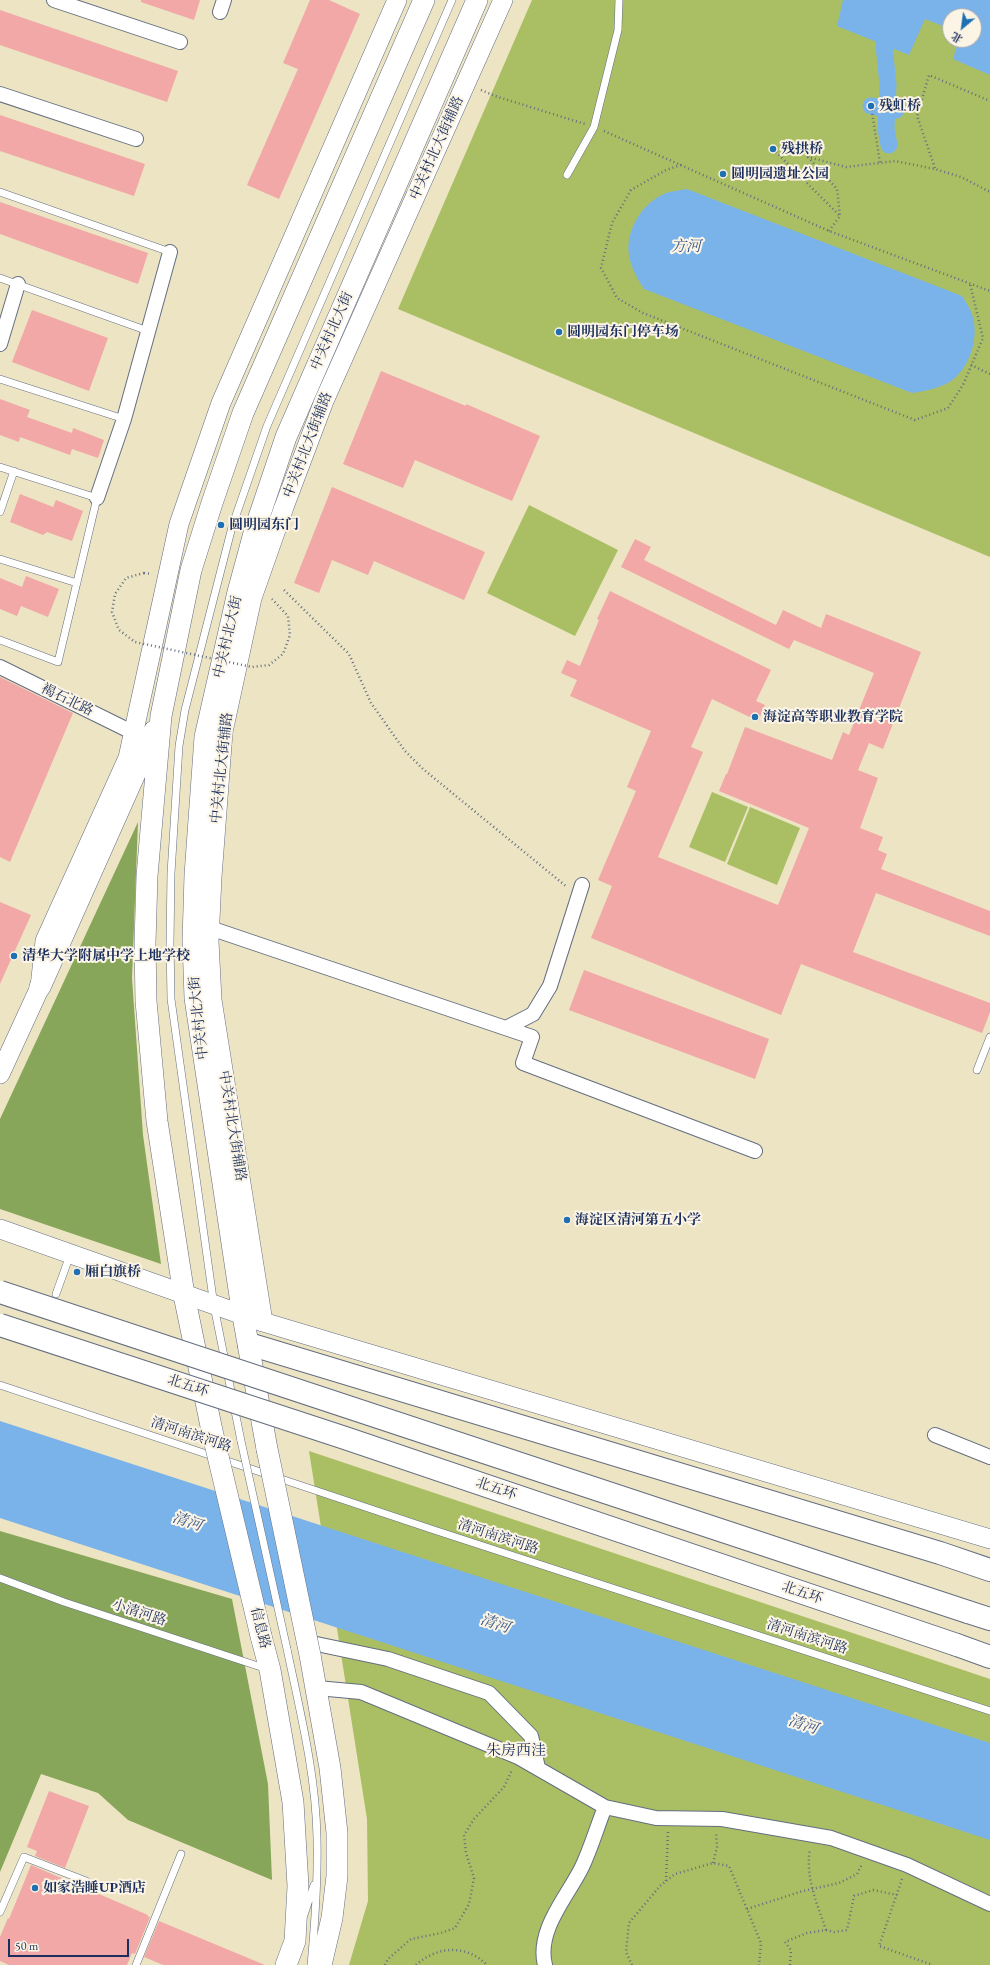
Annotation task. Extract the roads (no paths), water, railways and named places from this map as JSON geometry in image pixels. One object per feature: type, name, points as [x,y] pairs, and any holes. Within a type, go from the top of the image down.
[{"type":"highway","points":[[0,1292],[990,1619]]},
{"type":"highway","name":"北五环","points":[[0,1325],[345,1438],[990,1657]]},
{"type":"highway","points":[[249,1344],[932,1551],[990,1570]]},
{"type":"main road","points":[[184,1295],[157,1121],[146,1001],[145,943],[147,876],[161,716],[192,570],[212,503],[244,413],[424,0]]},
{"type":"main road","name":"中关村北大街","points":[[253,1319],[195,998],[193,941],[195,875],[206,737],[238,592],[256,526],[286,437],[477,0]]},
{"type":"main road","points":[[40,987],[161,716]]},
{"type":"main road","name":"信息路","points":[[184,1295],[212,1431],[270,1670],[293,1802],[298,1886],[295,1941],[286,1965]]},
{"type":"main road","points":[[253,1319],[249,1344],[267,1449],[317,1688],[330,1768],[337,1833],[336,1890],[332,1918],[321,1965]]},
{"type":"street","points":[[54,0],[180,42]]},
{"type":"street","points":[[0,1074],[40,987],[45,941],[128,758],[179,524],[221,403],[397,0]]},
{"type":"street","name":"中关村北大街辅路","points":[[253,1319],[212,1000],[210,928],[212,877],[223,732],[252,598],[324,401],[503,0]]},
{"type":"street","points":[[0,94],[136,138]]},
{"type":"street","points":[[97,498],[124,419],[170,252]]},
{"type":"street","points":[[0,344],[18,284]]},
{"type":"street","name":"褐石北路","points":[[0,667],[134,734]]},
{"type":"street","points":[[506,1028],[533,1014],[550,986],[580,891]]},
{"type":"street","points":[[210,928],[532,1037],[523,1063],[755,1151]]},
{"type":"street","points":[[0,1229],[253,1319],[990,1539]]},
{"type":"street","points":[[935,1435],[990,1457]]},
{"type":"street","points":[[308,1648],[388,1659],[489,1693],[531,1736],[538,1768]]},
{"type":"street","points":[[317,1688],[361,1692],[518,1757],[605,1807],[656,1818],[715,1819],[831,1838],[907,1865],[990,1904]]},
{"type":"street","points":[[545,1965],[543,1957],[548,1928],[582,1866],[605,1807]]},
{"type":"lane","name":"中关村北大街","points":[[214,1306],[171,999],[171,873],[179,746],[185,710],[232,527],[267,426],[452,0]]},
{"type":"lane","points":[[567,175],[594,126],[618,30],[619,0]]},
{"type":"lane","points":[[0,192],[170,252]]},
{"type":"lane","points":[[0,278],[148,331]]},
{"type":"lane","points":[[0,379],[124,419]]},
{"type":"lane","points":[[0,467],[97,498],[58,662],[0,640]]},
{"type":"lane","points":[[0,512],[14,472]]},
{"type":"lane","points":[[0,559],[77,584]]},
{"type":"lane","points":[[977,1070],[990,1037]]},
{"type":"lane","points":[[56,1294],[70,1253]]},
{"type":"lane","name":"信息路","points":[[214,1306],[241,1441],[287,1649],[314,1798],[317,1837],[317,1876],[315,1926],[311,1965]]},
{"type":"lane","name":"清河南滨河路","points":[[0,1385],[434,1530],[990,1711]]},
{"type":"lane","name":"小清河路","points":[[0,1578],[64,1602],[270,1670]]},
{"type":"lane","points":[[136,1965],[181,1854]]},
{"type":"lane","points":[[0,1912],[24,1856],[86,1881]]},
{"type":"lane","points":[[295,1941],[317,1876]]},
{"type":"water","points":[[843,0],[990,0],[990,75],[953,59],[956,48],[982,48],[982,8],[942,8],[942,26],[925,19],[909,55],[837,26]]},
{"type":"water","name":"方河","points":[[687,189],[962,296],[971,312],[975,331],[972,351],[968,361],[956,377],[948,383],[930,390],[912,393],[644,289],[633,269],[629,255],[630,235],[633,226],[644,209],[660,196],[669,192]]},
{"type":"water","name":"清河","points":[[0,1421],[990,1743],[990,1840],[0,1518]]},
{"type":"waterway","points":[[884,45],[888,85],[886,129],[889,145]]},
{"type":"waterway","points":[[871,106],[896,110]]},
{"type":"place","name":"残虹桥","points":[[871,106]]},
{"type":"place","name":"残拱桥","points":[[773,149]]},
{"type":"place","name":"圆明园遗址公园","points":[[723,174]]},
{"type":"place","name":"圆明园东门停车场","points":[[559,332]]},
{"type":"place","name":"圆明园东门","points":[[221,525]]},
{"type":"place","name":"海淀高等职业教育学院","points":[[755,717]]},
{"type":"place","name":"清华大学附属中学上地学校","points":[[14,956]]},
{"type":"place","name":"海淀区清河第五小学","points":[[567,1220]]},
{"type":"place","name":"厢白旗桥","points":[[77,1272]]},
{"type":"place","name":"如家浩睡UP酒店","points":[[35,1888]]},
{"type":"district","name":"朱房西洼","points":[[516,1751]]}]
